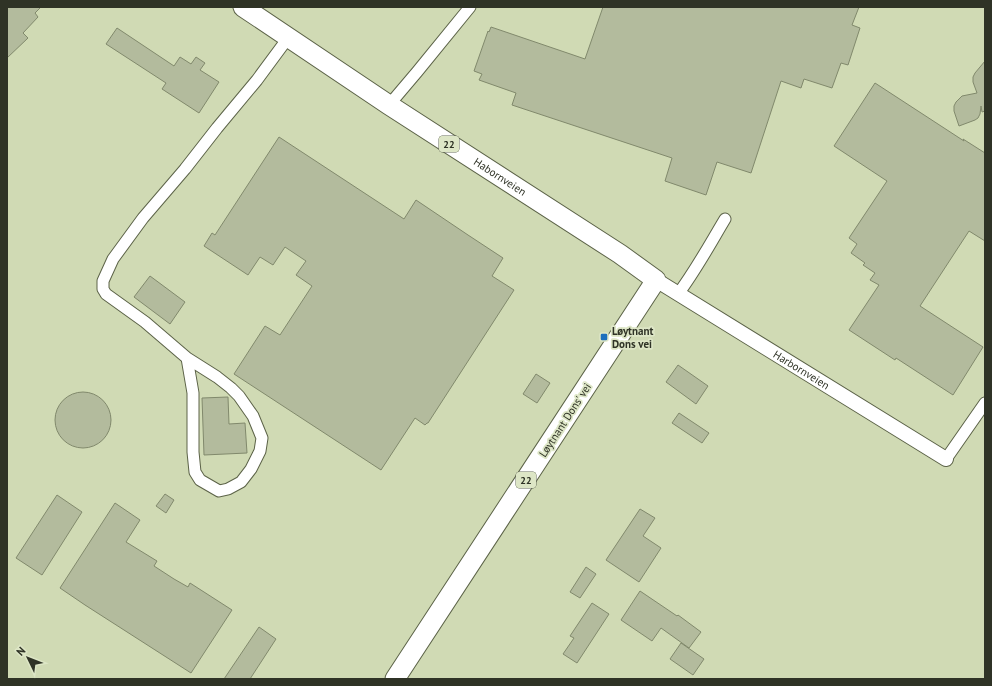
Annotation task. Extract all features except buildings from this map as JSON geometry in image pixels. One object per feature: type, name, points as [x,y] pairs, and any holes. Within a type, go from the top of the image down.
[{"type":"highway","name":"Habornveien","points":[[242,7],[389,105],[613,250],[656,280]]},
{"type":"highway","name":"Løytnant Dons' vei","points":[[395,679],[656,280]]},
{"type":"street","points":[[389,105],[470,7]]},
{"type":"street","points":[[187,358],[193,393],[193,462],[195,472],[200,480],[219,491],[228,489],[242,482],[260,451],[262,438],[253,416],[239,396],[231,388],[217,377],[187,358],[145,322],[106,294],[103,289],[103,281],[113,259],[143,218],[257,80],[288,38]]},
{"type":"street","points":[[678,294],[701,260],[725,219]]},
{"type":"street","name":"Harbornveien","points":[[656,280],[946,460]]},
{"type":"street","points":[[946,460],[985,403]]},
{"type":"shaded area","points":[[7,7],[985,7],[985,679],[7,679]]},
{"type":"place","name":"Løytnant Dons vei","points":[[604,337]]}]
